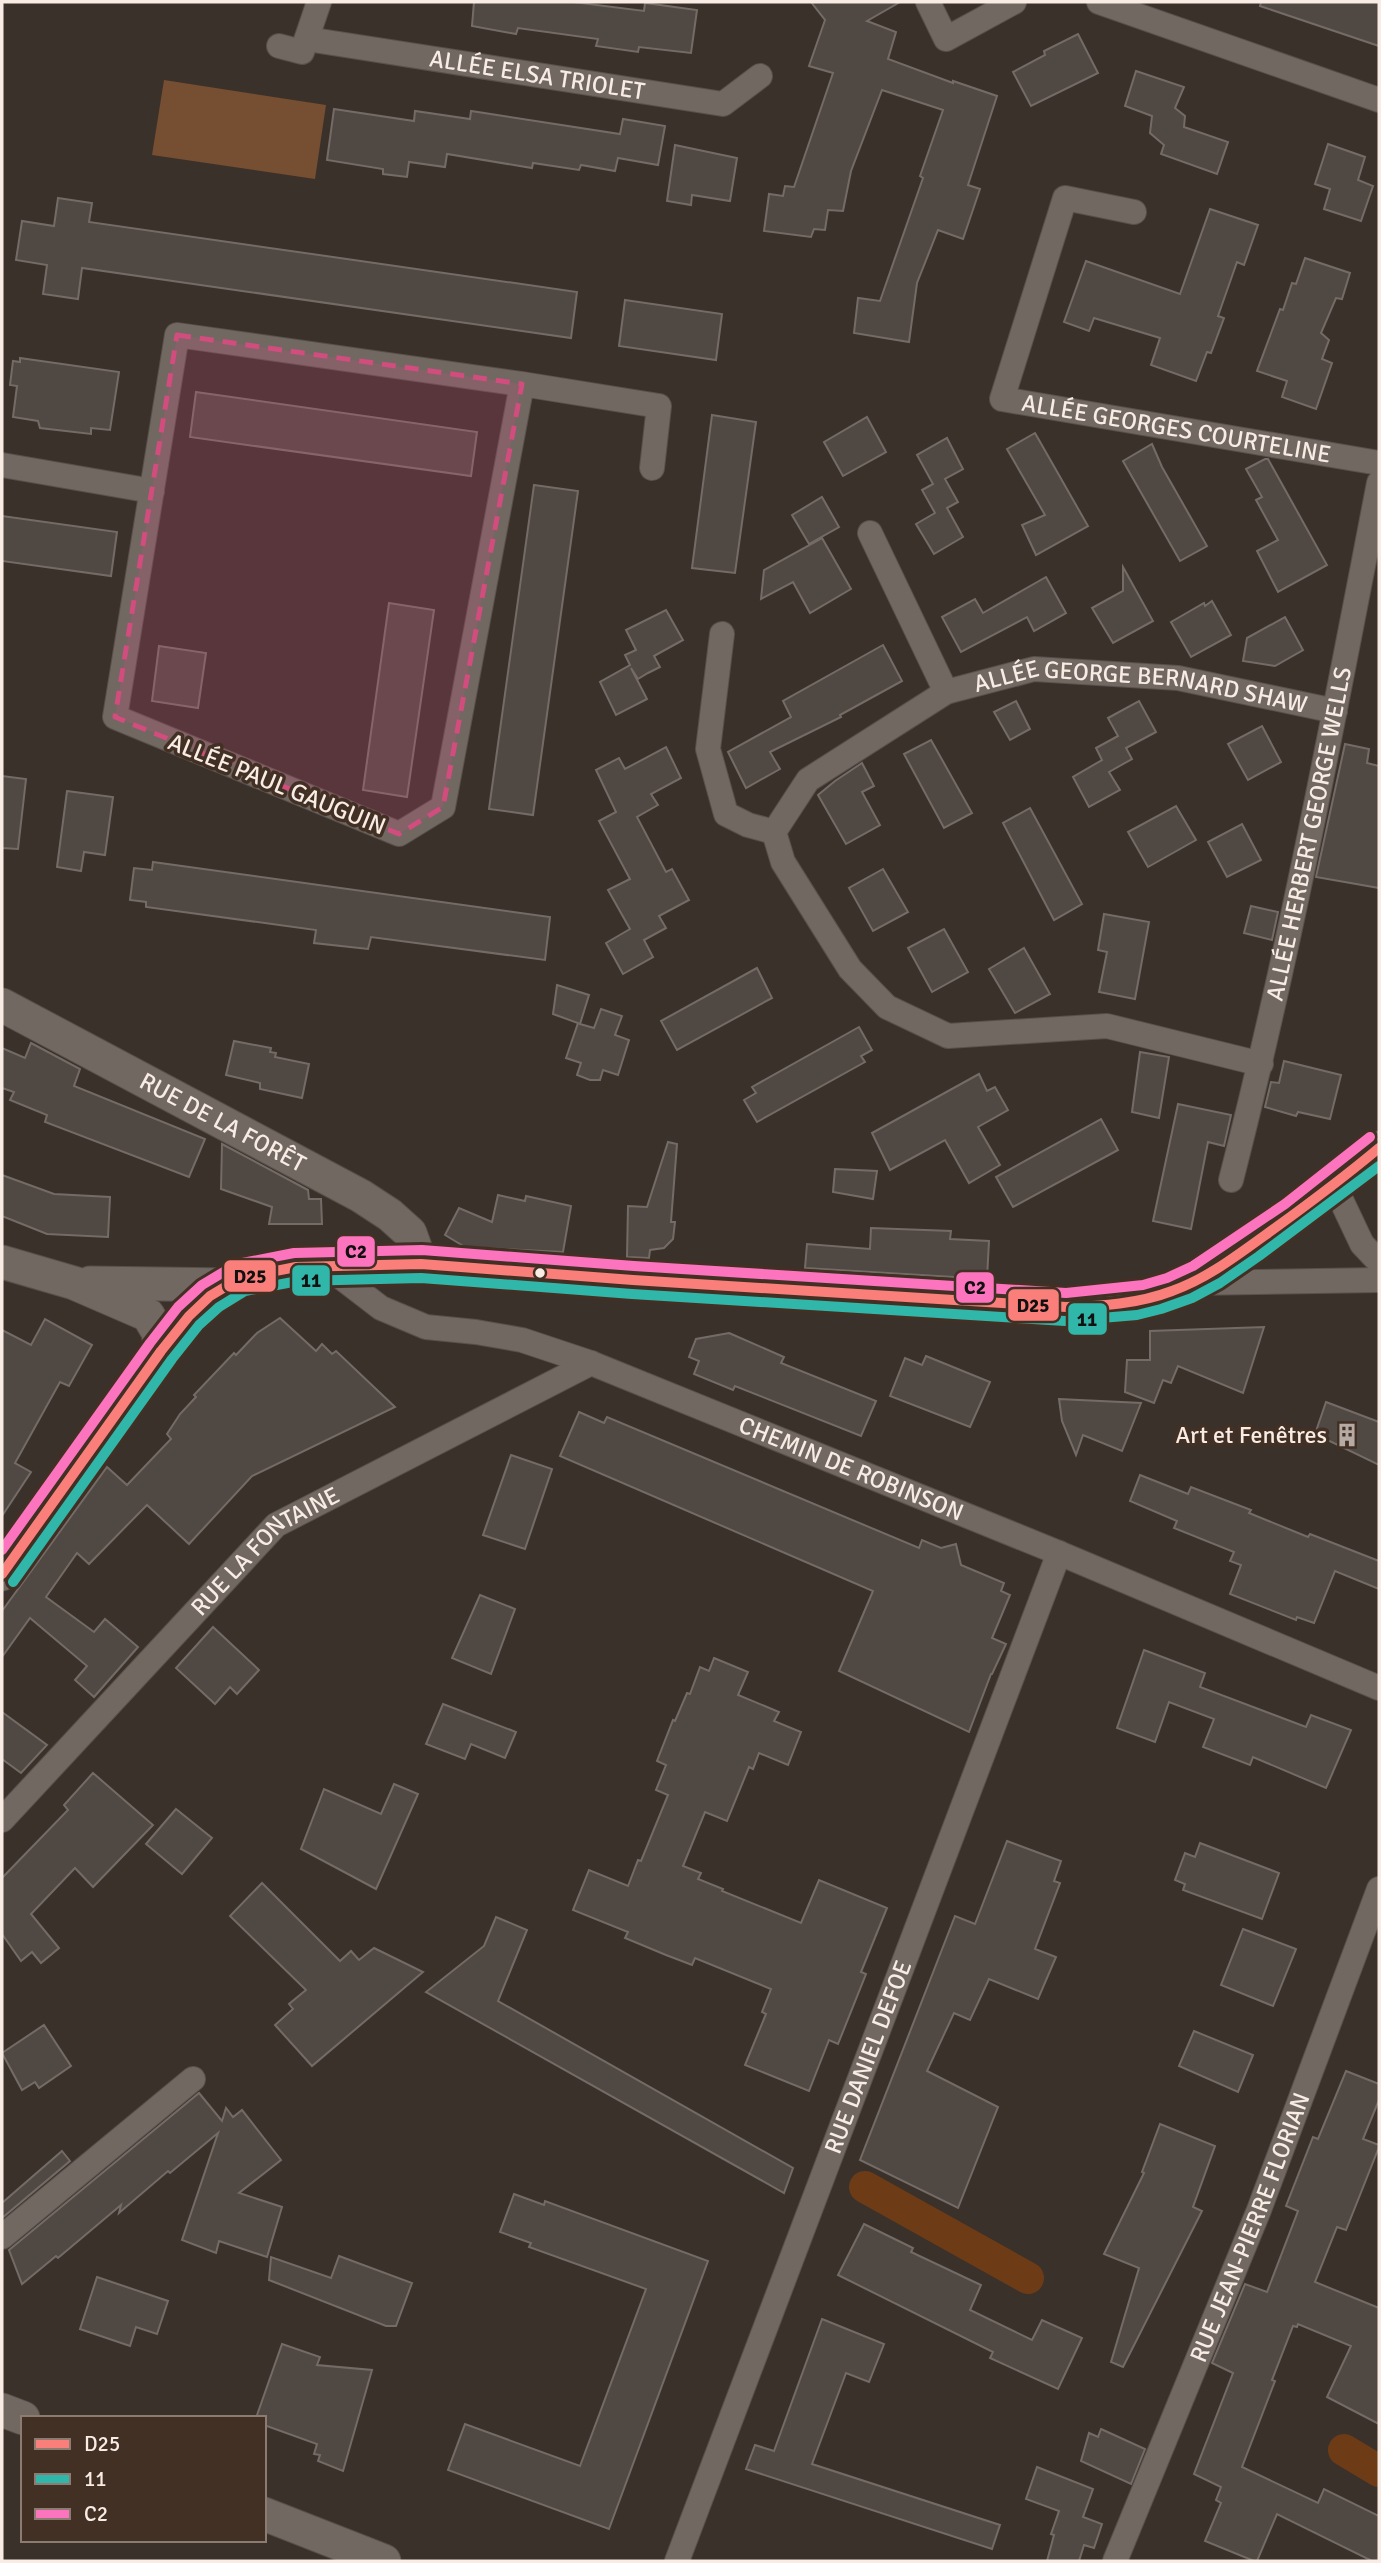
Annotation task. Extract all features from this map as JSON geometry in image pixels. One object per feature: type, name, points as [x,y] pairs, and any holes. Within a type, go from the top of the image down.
[{"type":"main road","name":"RUE DE LA FORÊT","points":[[2,1005],[361,1196],[390,1215],[410,1233],[421,1264]]},
{"type":"main road","points":[[2,1574],[161,1351],[189,1316],[210,1296],[240,1278],[296,1266],[421,1264],[1066,1307],[1118,1305],[1158,1296],[1192,1283],[1228,1262],[1335,1187],[1379,1148]]},
{"type":"main road","points":[[2,1262],[74,1283],[148,1315],[158,1332],[161,1351]]},
{"type":"main road","points":[[74,1283],[229,1285]]},
{"type":"main road","points":[[2,2410],[21,2417]]},
{"type":"main road","points":[[266,2515],[384,2561]]},
{"type":"street","points":[[279,46],[302,52],[319,2]]},
{"type":"street","points":[[928,2],[946,39],[1014,2]]},
{"type":"street","points":[[1099,2],[1379,100]]},
{"type":"street","name":"ALLÉE ELSA TRIOLET","points":[[307,39],[723,104],[760,76]]},
{"type":"street","name":"ALLÉE GEORGES COURTELINE","points":[[1134,212],[1065,198],[1002,399],[1379,463]]},
{"type":"street","name":"ALLÉE PAUL GAUGUIN","points":[[522,384],[443,807],[399,834],[115,717],[177,335],[522,384],[659,406],[652,468]]},
{"type":"street","points":[[2,465],[152,491]]},
{"type":"street","name":"ALLÉE HERBERT GEORGE WELLS","points":[[1231,1180],[1261,1064],[1335,711],[1379,483]]},
{"type":"street","name":"ALLÉE GEORGE BERNARD SHAW","points":[[870,533],[946,692]]},
{"type":"street","points":[[722,634],[708,749],[726,814],[748,825],[774,832],[783,862],[850,970],[887,1007],[948,1036],[1107,1026],[1261,1064]]},
{"type":"street","name":"ALLÉE GEORGE BERNARD SHAW","points":[[774,832],[808,780],[946,692],[1034,669],[1178,678],[1335,711]]},
{"type":"street","points":[[1335,1187],[1362,1244],[1379,1262]]},
{"type":"street","name":"CHEMIN DE ROBINSON","points":[[325,1265],[381,1308],[426,1327],[522,1340],[591,1363],[1059,1553],[1379,1688]]},
{"type":"street","points":[[1192,1283],[1379,1280]]},
{"type":"street","name":"RUE LA FONTAINE","points":[[2,1820],[276,1525],[591,1363]]},
{"type":"street","name":"RUE DANIEL DEFOE","points":[[677,2561],[1059,1553]]},
{"type":"street","name":"RUE JEAN-PIERRE FLORIAN","points":[[1115,2561],[1259,2210],[1379,1889]]},
{"type":"street","points":[[2,2237],[193,2079]]},
{"type":"highlighted area","points":[[177,335],[522,384],[443,807],[399,834],[115,717]]},
{"type":"shaded area","points":[[164,80],[326,105],[315,179],[152,155]]},
{"type":"building","points":[[474,2],[573,2],[644,11],[645,3],[697,10],[691,53],[639,47],[638,52],[596,46],[598,39],[518,28],[516,34],[472,26]]},
{"type":"building","points":[[811,2],[900,2],[867,21],[896,32],[888,59],[997,96],[968,185],[980,189],[963,239],[938,230],[917,283],[909,342],[854,333],[858,298],[880,301],[923,178],[920,176],[943,110],[882,90],[851,171],[843,211],[828,210],[825,230],[814,229],[811,237],[764,231],[769,194],[783,196],[785,186],[794,187],[833,73],[809,66],[825,20]]},
{"type":"building","points":[[1261,2],[1379,2],[1379,46],[1260,6]]},
{"type":"building","points":[[1078,34],[1098,73],[1031,106],[1013,72],[1045,55],[1044,51]]},
{"type":"building","points":[[1136,71],[1184,87],[1175,108],[1185,116],[1184,127],[1228,142],[1217,174],[1161,154],[1164,145],[1150,133],[1152,116],[1125,106]]},
{"type":"building","points":[[334,109],[414,121],[415,111],[470,119],[471,111],[620,134],[623,119],[665,126],[658,165],[618,158],[615,171],[581,165],[579,170],[533,163],[532,168],[447,154],[445,167],[409,162],[407,177],[383,174],[383,169],[327,160]]},
{"type":"building","points":[[1328,144],[1365,157],[1358,180],[1373,186],[1361,221],[1324,209],[1330,189],[1315,184]]},
{"type":"building","points":[[675,145],[737,158],[730,201],[692,195],[691,205],[667,201]]},
{"type":"building","points":[[58,198],[92,203],[89,222],[577,292],[571,338],[82,268],[78,299],[43,294],[47,265],[16,260],[22,221],[54,226]]},
{"type":"building","points":[[1210,209],[1258,225],[1244,265],[1237,262],[1218,316],[1224,318],[1211,353],[1207,352],[1196,381],[1151,365],[1160,338],[1094,318],[1089,331],[1064,322],[1086,261],[1180,294]]},
{"type":"building","points":[[1305,258],[1350,273],[1342,299],[1336,298],[1321,333],[1329,340],[1322,359],[1332,363],[1316,409],[1282,397],[1287,381],[1257,371],[1280,309],[1283,310],[1292,283],[1296,284]]},
{"type":"building","points":[[625,300],[722,314],[716,360],[619,346]]},
{"type":"building","points":[[20,358],[119,372],[110,430],[91,428],[91,434],[40,428],[38,421],[13,417],[17,386],[10,385],[13,361],[20,362]]},
{"type":"building","points":[[196,392],[477,432],[471,476],[190,437]]},
{"type":"building","points":[[712,415],[756,422],[735,573],[692,568]]},
{"type":"building","points":[[867,417],[886,452],[843,476],[824,442]]},
{"type":"building","points":[[1035,433],[1088,526],[1036,555],[1022,525],[1045,515],[1007,449]]},
{"type":"building","points":[[947,438],[963,469],[945,479],[958,502],[947,508],[963,537],[934,554],[916,524],[935,513],[922,490],[933,484],[917,455]]},
{"type":"building","points":[[1152,444],[1162,467],[1207,546],[1180,561],[1123,461]]},
{"type":"building","points":[[1268,459],[1327,565],[1278,592],[1257,551],[1278,540],[1256,500],[1262,497],[1246,469]]},
{"type":"building","points":[[534,485],[578,491],[533,815],[489,809]]},
{"type":"building","points":[[822,497],[839,527],[809,544],[792,515]]},
{"type":"building","points":[[2,516],[117,532],[111,576],[2,561]]},
{"type":"building","points":[[822,538],[851,589],[810,613],[793,582],[761,599],[764,570]]},
{"type":"building","points":[[1123,567],[1153,621],[1113,643],[1092,608],[1123,591]]},
{"type":"building","points":[[1046,577],[1066,613],[1034,631],[1027,617],[961,652],[942,617],[975,599],[983,613]]},
{"type":"building","points":[[1212,601],[1231,635],[1191,657],[1171,622]]},
{"type":"building","points":[[389,603],[434,610],[407,797],[363,790]]},
{"type":"building","points":[[666,610],[683,640],[654,656],[660,667],[638,679],[631,668],[647,699],[616,715],[600,682],[630,665],[625,655],[636,650],[626,630]]},
{"type":"building","points":[[1285,617],[1303,650],[1275,666],[1243,661],[1247,638]]},
{"type":"building","points":[[883,645],[902,681],[840,715],[841,717],[770,752],[780,769],[746,788],[728,752],[791,717],[783,701]]},
{"type":"building","points":[[159,646],[206,653],[198,708],[152,701]]},
{"type":"building","points":[[1016,701],[1030,729],[1010,740],[994,712]]},
{"type":"building","points":[[1139,701],[1156,732],[1126,748],[1132,759],[1109,772],[1120,790],[1089,807],[1073,777],[1102,760],[1096,748],[1118,736],[1108,718]]},
{"type":"building","points":[[1262,726],[1281,762],[1248,780],[1228,744]]},
{"type":"building","points":[[931,740],[972,813],[944,828],[904,754]]},
{"type":"building","points":[[1345,744],[1369,749],[1367,763],[1379,766],[1379,888],[1316,877]]},
{"type":"building","points":[[666,747],[681,778],[651,794],[658,805],[637,817],[666,872],[672,869],[689,900],[659,916],[666,928],[644,940],[653,957],[623,974],[606,943],[630,929],[608,890],[630,879],[599,821],[616,812],[596,770],[619,758],[625,769]]},
{"type":"building","points":[[862,763],[874,786],[862,792],[880,825],[846,844],[818,795]]},
{"type":"building","points":[[2,776],[26,779],[18,849],[2,848]]},
{"type":"building","points":[[67,791],[113,797],[105,855],[84,852],[81,871],[57,867]]},
{"type":"building","points":[[1176,806],[1196,840],[1148,867],[1128,832]]},
{"type":"building","points":[[1030,808],[1082,904],[1054,920],[1003,823]]},
{"type":"building","points":[[1242,824],[1261,860],[1227,877],[1208,842]]},
{"type":"building","points":[[153,862],[550,917],[545,960],[371,937],[368,949],[314,943],[316,930],[146,907],[146,902],[130,900],[134,868],[152,870]]},
{"type":"building","points":[[883,869],[908,912],[873,931],[849,888]]},
{"type":"building","points":[[1251,906],[1278,912],[1272,940],[1244,933]]},
{"type":"building","points":[[1104,914],[1149,922],[1135,999],[1099,992],[1107,952],[1098,950]]},
{"type":"building","points":[[944,929],[968,972],[932,992],[908,948]]},
{"type":"building","points":[[1024,948],[1050,994],[1015,1013],[989,969]]},
{"type":"building","points":[[757,968],[772,998],[677,1050],[661,1021]]},
{"type":"building","points":[[557,985],[589,995],[580,1024],[594,1028],[601,1009],[622,1016],[615,1035],[629,1040],[618,1075],[603,1070],[600,1080],[590,1080],[577,1075],[581,1063],[566,1058],[578,1023],[553,1014]]},
{"type":"building","points":[[859,1027],[872,1050],[861,1056],[865,1062],[757,1122],[744,1100],[756,1093],[752,1087]]},
{"type":"building","points":[[234,1041],[271,1048],[270,1052],[276,1053],[275,1057],[309,1064],[302,1098],[260,1089],[260,1083],[226,1075]]},
{"type":"building","points":[[31,1043],[80,1069],[74,1086],[205,1139],[189,1177],[45,1122],[47,1115],[10,1100],[14,1092],[2,1088],[2,1048],[25,1058]]},
{"type":"building","points":[[1140,1052],[1169,1057],[1159,1118],[1132,1112]]},
{"type":"building","points":[[1284,1061],[1341,1075],[1330,1119],[1298,1112],[1296,1116],[1265,1107],[1271,1082],[1279,1083]]},
{"type":"building","points":[[979,1074],[987,1091],[995,1087],[1008,1110],[978,1127],[1000,1165],[969,1183],[945,1140],[890,1170],[872,1133]]},
{"type":"building","points":[[1178,1104],[1231,1115],[1224,1146],[1208,1142],[1191,1229],[1153,1221]]},
{"type":"building","points":[[1101,1119],[1118,1150],[1013,1207],[996,1177]]},
{"type":"building","points":[[668,1142],[677,1144],[671,1222],[675,1222],[673,1239],[664,1248],[650,1250],[649,1258],[627,1257],[628,1206],[647,1207]]},
{"type":"building","points":[[222,1144],[308,1190],[309,1199],[321,1199],[322,1224],[269,1224],[272,1207],[221,1189]]},
{"type":"building","points":[[835,1169],[877,1171],[873,1199],[833,1192]]},
{"type":"building","points":[[2,1175],[54,1194],[110,1197],[108,1237],[47,1234],[2,1216]]},
{"type":"building","points":[[498,1195],[525,1201],[526,1196],[571,1206],[563,1252],[465,1247],[445,1235],[459,1208],[492,1222]]},
{"type":"building","points":[[871,1228],[951,1231],[950,1239],[989,1241],[987,1279],[805,1268],[807,1244],[870,1249]]},
{"type":"building","points":[[280,1318],[316,1351],[322,1344],[332,1354],[336,1351],[395,1407],[252,1476],[189,1544],[147,1505],[89,1564],[77,1553],[46,1597],[94,1632],[105,1619],[138,1647],[94,1697],[75,1680],[87,1666],[30,1618],[2,1657],[2,1611],[107,1467],[127,1485],[171,1439],[167,1434],[180,1414],[196,1397],[194,1395],[234,1353],[236,1355],[257,1333]]},
{"type":"building","points":[[45,1319],[92,1345],[69,1386],[60,1382],[15,1463],[31,1472],[2,1516],[2,1330],[31,1345]]},
{"type":"building","points":[[1264,1327],[1243,1393],[1178,1366],[1171,1383],[1163,1380],[1154,1403],[1125,1392],[1127,1360],[1150,1360],[1150,1331]]},
{"type":"building","points":[[729,1333],[784,1357],[781,1363],[876,1401],[861,1436],[735,1386],[733,1390],[694,1374],[699,1361],[689,1357],[696,1339]]},
{"type":"building","points":[[926,1356],[990,1382],[970,1427],[890,1396],[905,1358],[922,1365]]},
{"type":"building","points":[[1059,1399],[1141,1403],[1122,1451],[1083,1435],[1076,1455],[1062,1421]]},
{"type":"building","name":"Art et Fenêtres","points":[[1326,1402],[1379,1422],[1379,1465],[1315,1434]]},
{"type":"building","points":[[579,1412],[604,1423],[607,1417],[919,1548],[922,1540],[941,1548],[956,1544],[961,1565],[1004,1583],[1001,1591],[1010,1595],[992,1638],[1006,1644],[991,1674],[969,1732],[839,1671],[873,1591],[560,1456]]},
{"type":"building","points":[[511,1455],[552,1469],[525,1549],[483,1535]]},
{"type":"building","points":[[1140,1475],[1188,1494],[1191,1487],[1251,1510],[1249,1513],[1308,1537],[1310,1534],[1379,1561],[1379,1589],[1335,1571],[1314,1623],[1297,1617],[1296,1620],[1230,1594],[1241,1565],[1230,1561],[1234,1552],[1174,1528],[1177,1521],[1130,1501]]},
{"type":"building","points":[[480,1595],[515,1609],[491,1674],[452,1658]]},
{"type":"building","points":[[213,1627],[259,1670],[237,1694],[230,1687],[215,1704],[176,1668]]},
{"type":"building","points":[[1144,1650],[1205,1673],[1200,1687],[1306,1727],[1311,1715],[1351,1730],[1326,1788],[1253,1757],[1250,1765],[1203,1747],[1214,1719],[1169,1702],[1155,1742],[1117,1728]]},
{"type":"building","points":[[714,1658],[748,1672],[738,1695],[779,1712],[774,1721],[801,1732],[788,1765],[759,1753],[753,1769],[749,1767],[727,1821],[705,1812],[683,1866],[701,1873],[698,1879],[723,1889],[722,1891],[801,1923],[819,1880],[887,1908],[861,1972],[866,1974],[838,2044],[829,2040],[809,2091],[745,2065],[766,2014],[762,2012],[771,1989],[695,1958],[692,1965],[666,1955],[625,1938],[628,1932],[573,1910],[589,1870],[628,1886],[668,1795],[656,1790],[666,1765],[657,1761],[673,1720],[675,1721],[687,1693],[690,1694],[700,1667],[709,1671]]},
{"type":"building","points":[[443,1704],[516,1732],[505,1758],[471,1744],[465,1759],[426,1744]]},
{"type":"building","points":[[2,1712],[47,1745],[21,1773],[2,1759]]},
{"type":"building","points":[[93,1773],[153,1825],[93,1887],[75,1868],[31,1914],[59,1948],[41,1963],[32,1952],[21,1961],[2,1934],[2,1878],[68,1810],[64,1805]]},
{"type":"building","points":[[394,1784],[418,1794],[376,1889],[301,1849],[324,1789],[381,1814]]},
{"type":"building","points":[[176,1809],[212,1838],[182,1874],[146,1844]]},
{"type":"building","points":[[1007,1841],[1061,1861],[1054,1881],[1060,1883],[1035,1949],[1056,1957],[1038,1999],[989,1979],[970,2020],[954,2013],[927,2071],[998,2107],[958,2208],[860,2160],[955,1916],[975,1924]]},
{"type":"building","points":[[1200,1843],[1279,1873],[1262,1919],[1183,1890],[1185,1884],[1175,1880],[1185,1853],[1195,1857]]},
{"type":"building","points":[[262,1883],[340,1961],[351,1951],[359,1960],[374,1948],[423,1972],[312,2066],[275,2025],[293,2009],[289,2004],[306,1990],[230,1916]]},
{"type":"building","points":[[496,1917],[527,1930],[498,2001],[793,2168],[784,2193],[426,1992],[484,1946]]},
{"type":"building","points":[[1243,1929],[1296,1949],[1273,2006],[1221,1985]]},
{"type":"building","points":[[44,2025],[71,2066],[39,2088],[35,2082],[22,2090],[2,2053]]},
{"type":"building","points":[[1194,2031],[1253,2055],[1238,2092],[1179,2066]]},
{"type":"building","points":[[1346,2071],[1379,2084],[1379,2100],[1363,2139],[1379,2147],[1346,2230],[1337,2227],[1315,2282],[1379,2308],[1379,2424],[1327,2397],[1351,2346],[1298,2324],[1297,2327],[1293,2326],[1242,2467],[1318,2503],[1324,2489],[1379,2516],[1379,2561],[1372,2561],[1277,2514],[1257,2561],[1254,2561],[1205,2541],[1221,2503],[1216,2500],[1221,2487],[1194,2474],[1233,2373],[1212,2363],[1245,2284],[1267,2292],[1298,2211],[1286,2206],[1313,2137],[1318,2139]]},
{"type":"building","points":[[199,2093],[222,2121],[226,2108],[233,2117],[242,2110],[281,2160],[239,2193],[282,2207],[267,2257],[219,2241],[216,2253],[182,2240],[218,2133],[119,2213],[121,2205],[58,2258],[56,2256],[22,2284],[9,2250]]},
{"type":"building","points":[[1160,2124],[1215,2146],[1193,2207],[1202,2211],[1123,2367],[1111,2362],[1139,2268],[1104,2254],[1144,2173],[1142,2172]]},
{"type":"building","points":[[62,2151],[70,2161],[2,2218],[2,2203]]},
{"type":"building","points":[[514,2194],[544,2205],[545,2201],[708,2261],[609,2529],[448,2470],[465,2424],[580,2466],[646,2289],[529,2247],[531,2243],[500,2232]]},
{"type":"building","points":[[864,2224],[913,2248],[911,2252],[981,2285],[970,2310],[1032,2340],[1042,2320],[1082,2338],[1058,2389],[990,2358],[993,2352],[838,2275]]},
{"type":"building","points":[[339,2256],[412,2283],[396,2326],[386,2326],[269,2280],[271,2257],[331,2278]]},
{"type":"building","points":[[97,2277],[168,2301],[157,2334],[136,2327],[130,2346],[80,2329]]},
{"type":"building","points":[[822,2319],[884,2344],[869,2382],[846,2373],[812,2464],[1000,2525],[992,2549],[746,2469],[755,2445],[774,2451]]},
{"type":"building","points":[[282,2344],[320,2357],[317,2365],[372,2370],[343,2471],[318,2461],[320,2455],[314,2454],[317,2444],[266,2426],[266,2416],[257,2416]]},
{"type":"building","points":[[1101,2429],[1145,2449],[1131,2484],[1081,2461],[1089,2433],[1098,2437]]},
{"type":"building","points":[[1037,2467],[1093,2489],[1083,2517],[1102,2524],[1094,2548],[1084,2545],[1079,2561],[1047,2561],[1054,2535],[1051,2534],[1059,2511],[1026,2499]]},
{"type":"waterway","points":[[865,2187],[1028,2278]]},
{"type":"waterway","points":[[1344,2450],[1379,2471]]},
{"type":"transit line","name":"C2","points":[[2,1550],[178,1307],[202,1285],[237,1264],[294,1253],[422,1250],[1066,1293],[1143,1285],[1193,1266],[1285,1204],[1370,1137]]},
{"type":"transit line","name":"D25","points":[[2,1574],[161,1351],[189,1316],[210,1296],[240,1278],[296,1267],[421,1264],[1066,1307],[1120,1304],[1159,1295],[1208,1274],[1293,1215],[1379,1148]]},
{"type":"transit line","name":"11","points":[[13,1582],[199,1325],[219,1307],[245,1291],[298,1281],[421,1278],[1065,1321],[1137,1315],[1192,1298],[1220,1283],[1379,1166]]},
{"type":"place","name":"Art et Fenêtres","points":[[1347,1435]]}]
